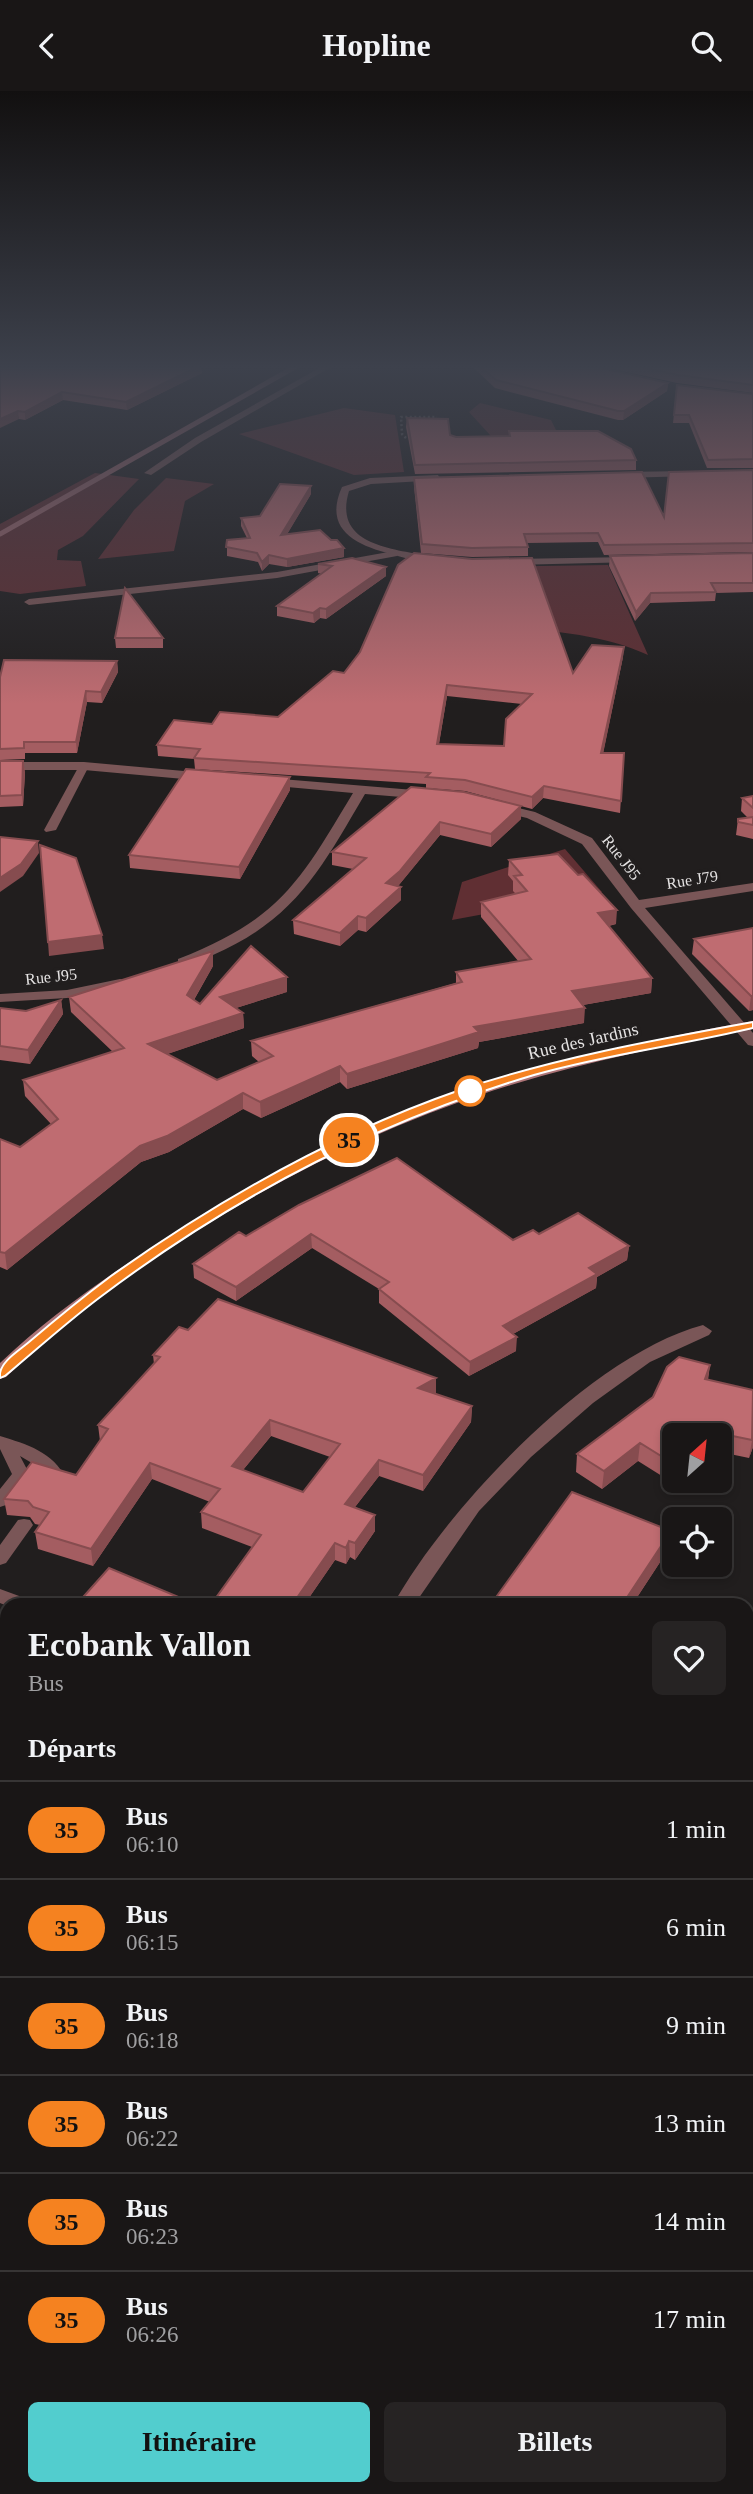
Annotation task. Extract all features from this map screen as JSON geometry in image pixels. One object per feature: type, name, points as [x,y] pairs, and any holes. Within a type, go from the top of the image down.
[{"type":"main road","name":"Rue des Jardins","points":[[4,1363],[158,1249],[306,1161],[383,1124],[464,1093],[534,1072],[628,1049],[747,1026]]},
{"type":"street","points":[[421,479],[369,481],[345,489],[341,497],[339,520],[349,533],[394,554],[438,560]]},
{"type":"street","points":[[500,562],[647,559]]},
{"type":"street","points":[[0,766],[84,766],[223,778]]},
{"type":"street","points":[[250,781],[439,796]]},
{"type":"street","points":[[171,967],[222,947],[269,918],[292,897],[313,869],[361,790]]},
{"type":"street","name":"Rue J95","points":[[478,801],[531,815],[587,841],[636,905],[747,1026],[753,1042]]},
{"type":"street","name":"Rue J79","points":[[636,905],[753,887]]},
{"type":"street","name":"Rue J95","points":[[0,998],[67,994],[132,979]]},
{"type":"street","points":[[408,1598],[472,1506],[524,1453],[586,1399],[644,1358],[704,1331]]},
{"type":"lane","points":[[29,602],[277,575],[394,554]]},
{"type":"lane","points":[[50,830],[84,766]]},
{"type":"lane","points":[[3,1443],[39,1457],[55,1470],[57,1479]]},
{"type":"lane","points":[[0,1500],[21,1475],[3,1443]]},
{"type":"lane","points":[[4,1546],[24,1525]]},
{"type":"shaded area","points":[[84,479],[139,479],[83,536],[58,550],[57,560],[81,561],[86,586],[20,594],[0,591],[0,524]]},
{"type":"shaded area","points":[[165,479],[214,484],[185,501],[174,551],[98,559],[134,510]]},
{"type":"shaded area","points":[[608,565],[648,655],[592,637],[495,625],[483,567]]},
{"type":"shaded area","points":[[565,849],[602,892],[452,920],[462,882]]},
{"type":"building","points":[[414,479],[645,479],[664,517],[668,479],[753,479],[753,543],[604,545],[598,533],[524,534],[528,547],[472,548],[422,544]]},
{"type":"building","points":[[280,484],[311,486],[281,535],[320,530],[331,540],[337,540],[344,548],[287,559],[269,555],[262,562],[257,553],[226,547],[227,540],[250,538],[241,518],[260,516]]},
{"type":"building","points":[[414,553],[472,559],[532,558],[573,673],[592,645],[624,647],[601,753],[624,753],[621,801],[544,786],[532,797],[465,780],[426,777],[430,773],[194,758],[200,749],[157,745],[174,720],[212,724],[220,712],[278,717],[333,671],[344,673],[360,652],[398,565]],"holes":[[[447,685],[532,694],[506,719],[504,746],[437,744]]]},
{"type":"building","points":[[753,553],[753,583],[711,583],[716,592],[651,593],[636,612],[610,556]]},
{"type":"building","points":[[352,558],[386,567],[326,609],[320,608],[313,613],[277,606],[332,566],[318,564]]},
{"type":"building","points":[[125,588],[163,638],[115,638]]},
{"type":"building","points":[[4,660],[117,661],[101,692],[86,691],[76,742],[24,742],[24,748],[0,749],[0,677]]},
{"type":"building","points":[[0,761],[23,761],[22,795],[0,796]]},
{"type":"building","points":[[186,769],[290,777],[239,867],[129,855]]},
{"type":"building","points":[[411,787],[464,792],[521,806],[491,834],[440,822],[400,871],[386,883],[401,887],[366,918],[358,916],[340,933],[293,920],[366,858],[332,852]]},
{"type":"building","points":[[753,796],[753,808],[742,798]]},
{"type":"building","points":[[753,817],[753,825],[738,822],[738,819]]},
{"type":"building","points":[[0,837],[38,841],[21,864],[0,878]]},
{"type":"building","points":[[40,845],[76,858],[102,935],[48,942]]},
{"type":"building","points":[[558,854],[578,875],[583,874],[617,910],[598,913],[652,978],[572,991],[585,1008],[474,1027],[479,1032],[347,1074],[340,1066],[260,1102],[243,1093],[167,1136],[140,1146],[5,1253],[0,1252],[0,1139],[20,1147],[58,1119],[23,1080],[124,1048],[69,997],[213,951],[187,995],[200,1004],[251,946],[287,977],[220,997],[243,1013],[148,1044],[217,1080],[273,1056],[251,1041],[462,982],[456,972],[531,959],[481,902],[527,891],[514,876],[522,875],[509,860]]},
{"type":"building","points":[[753,928],[753,996],[751,996],[694,939]]},
{"type":"building","points":[[61,1000],[28,1050],[0,1046],[0,1008],[26,1011]]},
{"type":"building","points":[[397,1158],[513,1240],[533,1230],[539,1234],[578,1213],[629,1246],[589,1268],[597,1274],[503,1326],[517,1337],[470,1362],[379,1289],[389,1282],[311,1234],[236,1287],[193,1264],[239,1232],[246,1236],[299,1205]]},
{"type":"building","points":[[218,1299],[436,1378],[418,1388],[472,1406],[423,1475],[379,1460],[345,1504],[375,1515],[355,1543],[349,1541],[346,1548],[335,1543],[297,1598],[216,1598],[261,1535],[201,1512],[220,1489],[150,1463],[91,1549],[35,1532],[49,1512],[33,1507],[28,1501],[4,1499],[32,1462],[76,1475],[108,1429],[98,1425],[160,1357],[153,1355],[179,1327],[188,1330]],"holes":[[[270,1420],[340,1444],[303,1492],[232,1466]]]},
{"type":"building","points":[[679,1357],[710,1365],[705,1379],[753,1390],[752,1440],[732,1436],[732,1423],[662,1423],[662,1457],[640,1443],[604,1471],[577,1454],[653,1397],[667,1367]]},
{"type":"building","points":[[572,1492],[662,1527],[662,1545],[627,1598],[495,1598]]},
{"type":"building","points":[[109,1568],[181,1598],[82,1598]]},
{"type":"waterway","points":[[0,534],[97,479]]},
{"type":"bus line","name":"35","points":[[0,1373],[92,1297],[158,1249],[306,1161],[383,1124],[464,1093],[534,1072],[628,1049],[753,1025]]}]
